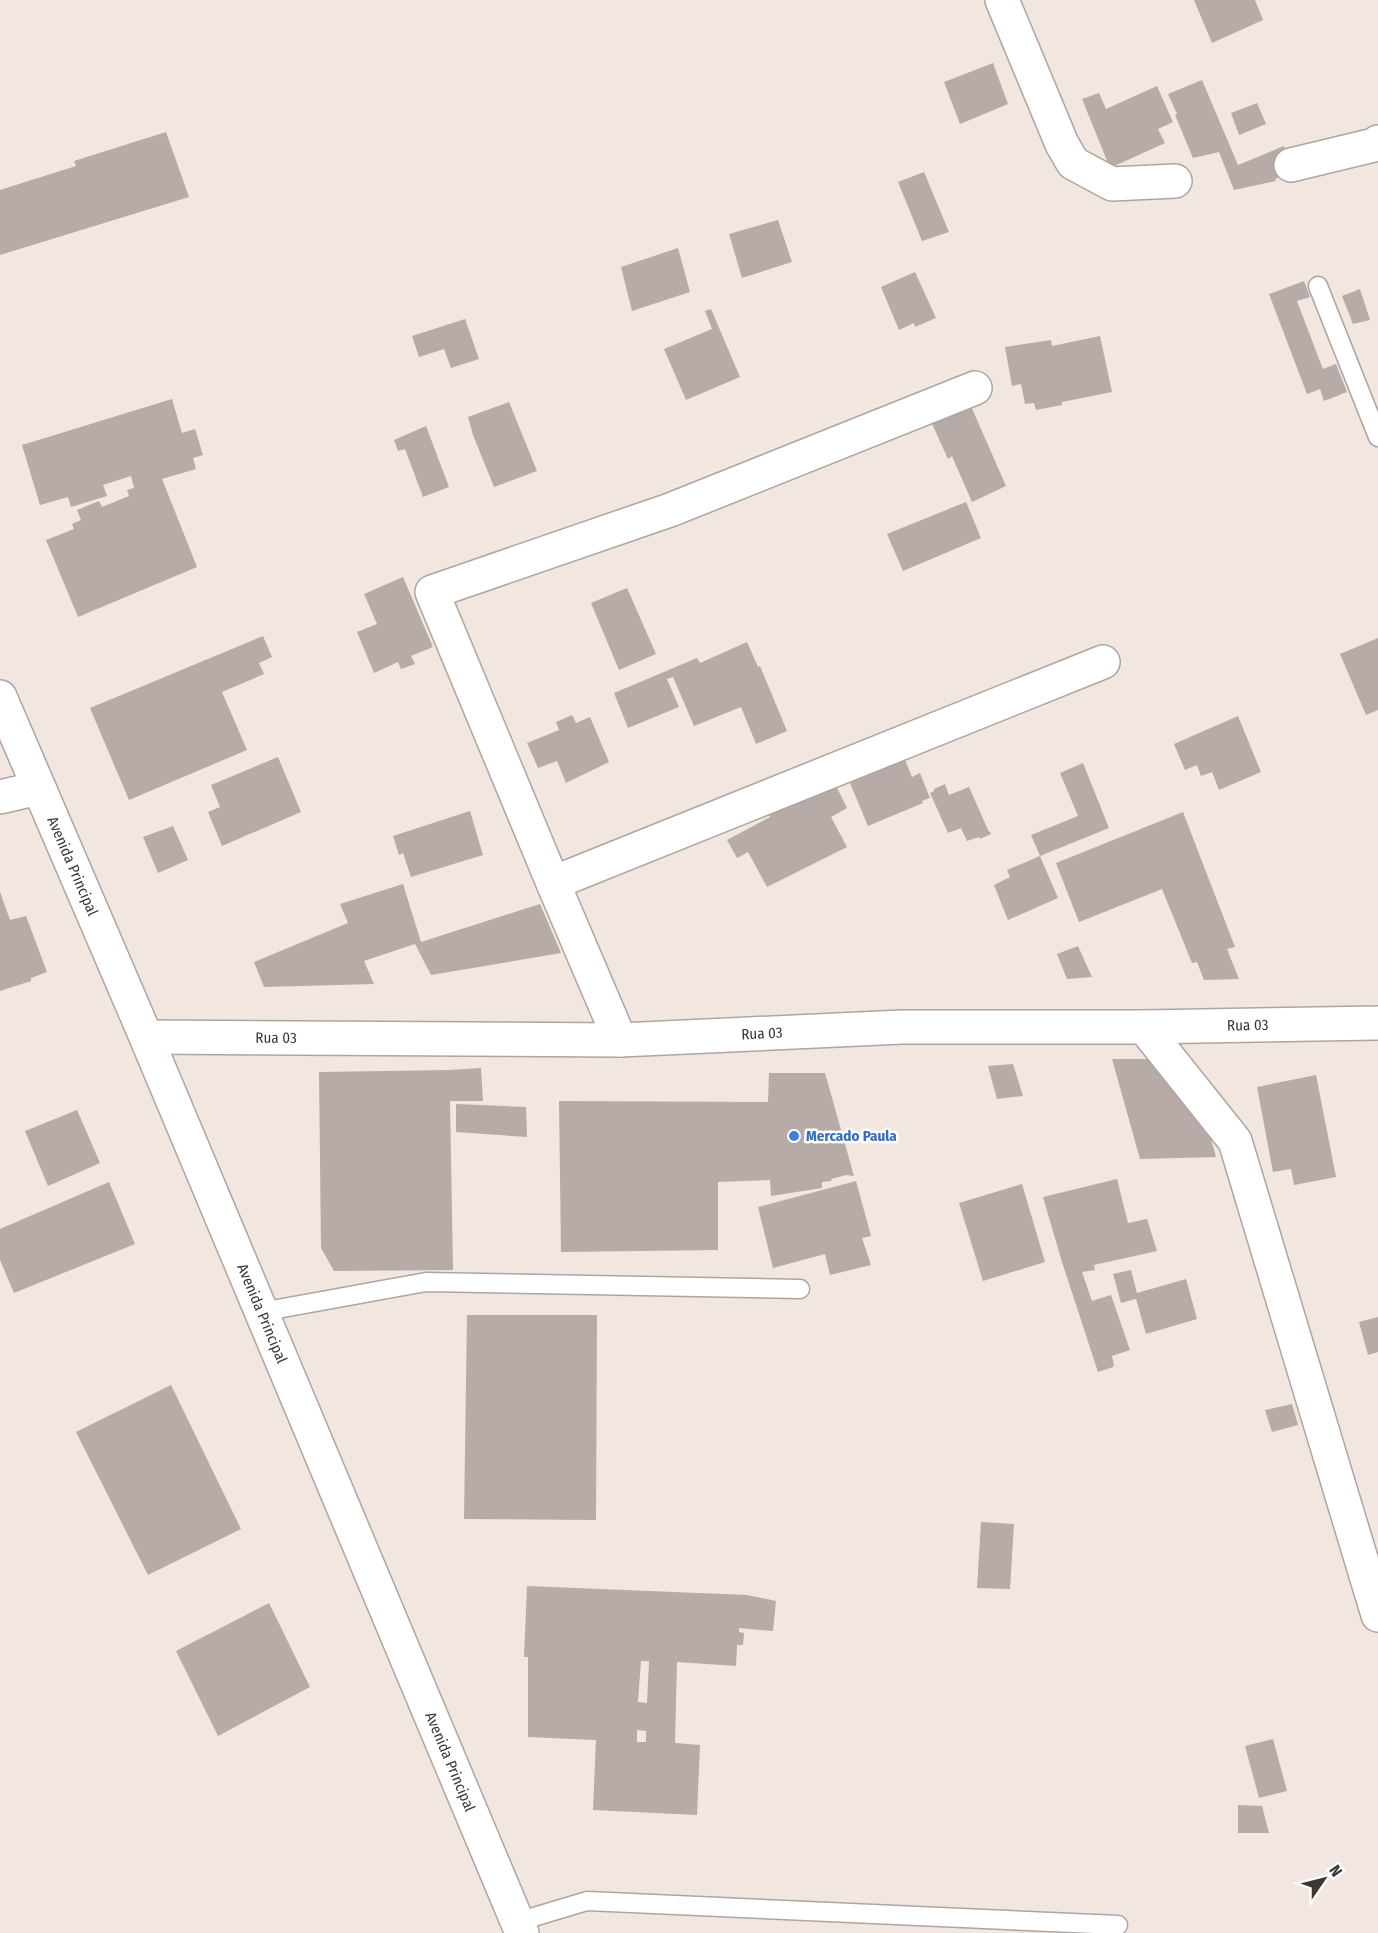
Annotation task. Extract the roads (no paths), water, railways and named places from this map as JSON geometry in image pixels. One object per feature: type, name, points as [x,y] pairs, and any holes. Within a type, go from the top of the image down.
[{"type":"street","points":[[1002,0],[1062,144],[1073,163],[1112,184],[1175,181]]},
{"type":"street","points":[[1291,165],[1374,145],[1378,142]]},
{"type":"street","points":[[620,1040],[432,592],[670,510],[975,388]]},
{"type":"street","points":[[553,883],[1103,662]]},
{"type":"street","name":"Avenida Principal","points":[[0,697],[146,1037],[520,1928]]},
{"type":"street","points":[[0,797],[39,788]]},
{"type":"street","name":"Rua 03","points":[[146,1037],[620,1040],[902,1027],[1144,1027],[1378,1023]]},
{"type":"street","points":[[1144,1027],[1235,1141],[1378,1615]]},
{"type":"lane","points":[[1318,286],[1378,437]]},
{"type":"lane","points":[[261,1312],[426,1282],[800,1289]]},
{"type":"lane","points":[[520,1928],[587,1901],[1118,1925]]},
{"type":"place","name":"Mercado Paula","points":[[794,1136]]}]
